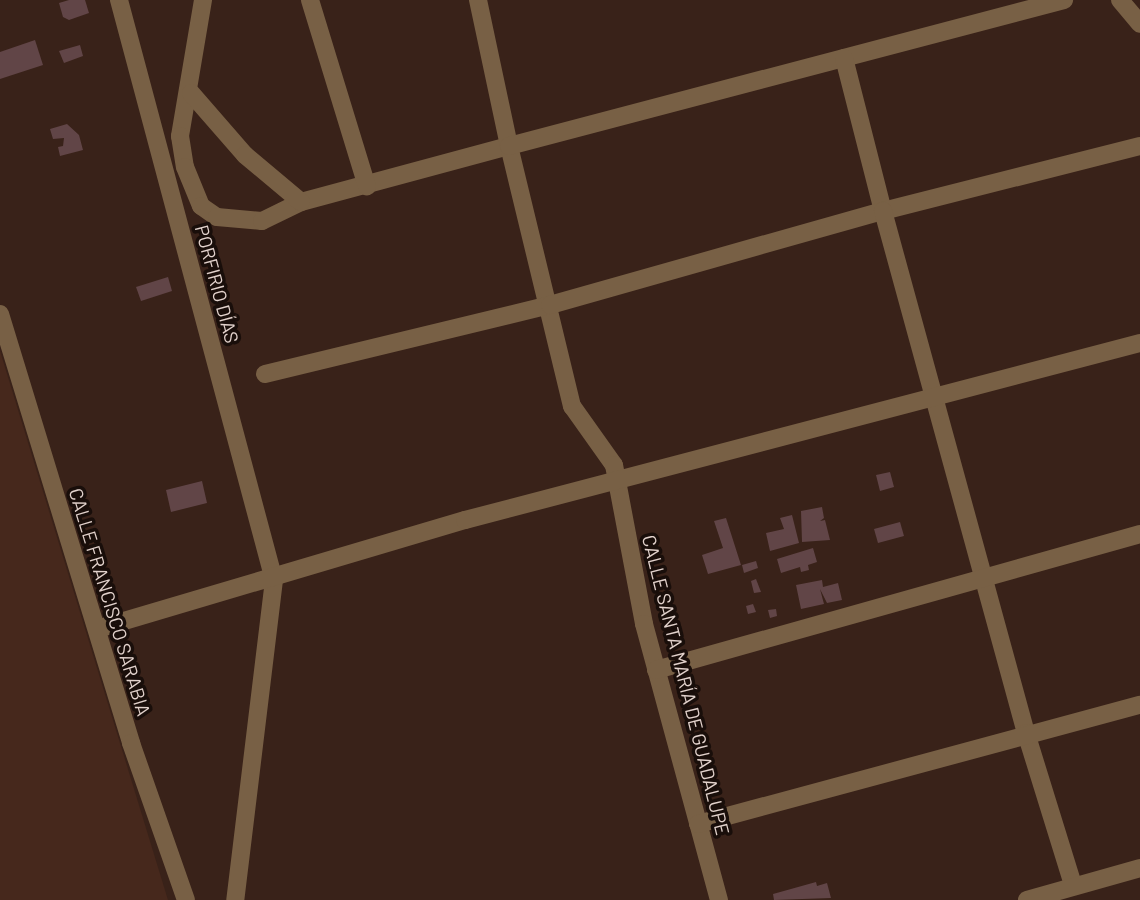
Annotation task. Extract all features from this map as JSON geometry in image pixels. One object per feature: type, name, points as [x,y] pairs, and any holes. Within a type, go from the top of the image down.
[{"type":"street","name":"PORFIRIO DÍAS","points":[[119,0],[274,580]]},
{"type":"street","points":[[203,0],[191,93],[180,136],[185,167],[201,206],[217,217],[262,221],[301,202],[367,186],[507,139],[844,58],[1064,0]]},
{"type":"street","points":[[310,0],[367,186]]},
{"type":"street","points":[[478,0],[507,139]]},
{"type":"street","points":[[1120,0],[1140,24]]},
{"type":"street","points":[[844,58],[883,211],[937,398],[1026,733],[1073,885]]},
{"type":"street","points":[[191,93],[245,155],[301,202]]},
{"type":"street","name":"CALLE SANTA MARÍA DE GUADALUPE","points":[[507,139],[550,305],[572,406],[607,451],[656,670],[719,900]]},
{"type":"street","points":[[265,374],[550,305],[883,211],[1140,146]]},
{"type":"street","name":"CALLE FRANCISCO SARABIA","points":[[0,314],[97,629],[186,900]]},
{"type":"street","points":[[97,629],[615,480],[1140,343]]},
{"type":"street","points":[[656,670],[1140,534]]},
{"type":"street","points":[[235,900],[274,580]]},
{"type":"street","points":[[698,824],[1026,733],[1140,705]]},
{"type":"street","points":[[1038,898],[1073,885],[1140,868]]},
{"type":"shaded area","points":[[0,351],[168,900],[0,900]]},
{"type":"building","points":[[85,0],[89,13],[69,20],[63,17],[59,3]]},
{"type":"building","points":[[35,40],[43,65],[0,79],[0,52]]},
{"type":"building","points":[[80,45],[83,56],[64,63],[59,51]]},
{"type":"building","points":[[67,124],[79,135],[83,150],[60,156],[58,147],[63,146],[64,138],[53,139],[50,129]]},
{"type":"building","points":[[168,277],[172,291],[141,301],[136,287]]},
{"type":"building","points":[[890,472],[894,487],[880,491],[876,475]]},
{"type":"building","points":[[202,481],[207,503],[171,512],[166,490]]},
{"type":"building","points":[[822,507],[824,518],[820,521],[825,520],[830,540],[802,542],[801,511]]},
{"type":"building","points":[[792,515],[799,543],[770,551],[766,533],[784,529],[780,518]]},
{"type":"building","points":[[726,518],[741,565],[708,574],[702,555],[723,548],[714,521]]},
{"type":"building","points":[[900,522],[904,536],[878,543],[874,529]]},
{"type":"building","points":[[813,548],[817,562],[808,565],[809,570],[801,572],[800,567],[781,573],[777,559]]},
{"type":"building","points":[[756,561],[758,568],[744,573],[742,565]]},
{"type":"building","points":[[756,579],[761,592],[754,593],[751,581]]},
{"type":"building","points":[[822,580],[823,587],[838,583],[842,600],[827,603],[820,589],[824,604],[801,609],[796,585]]},
{"type":"building","points":[[753,604],[756,612],[748,614],[746,606]]},
{"type":"building","points":[[776,609],[777,616],[770,618],[768,610]]},
{"type":"building","points":[[816,882],[817,886],[827,883],[831,898],[774,900],[773,894]]}]
